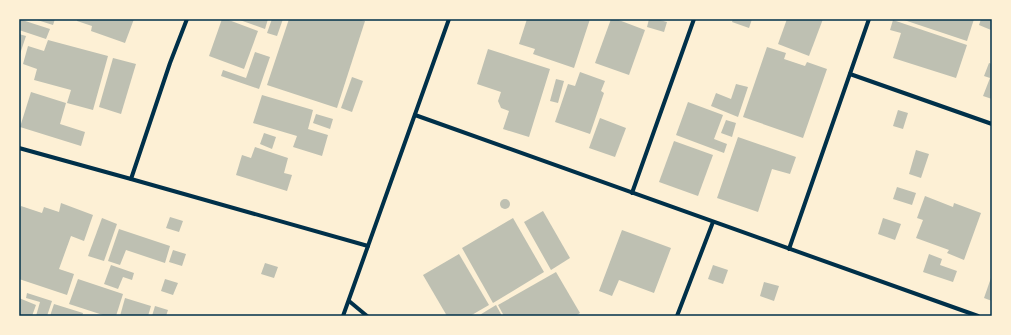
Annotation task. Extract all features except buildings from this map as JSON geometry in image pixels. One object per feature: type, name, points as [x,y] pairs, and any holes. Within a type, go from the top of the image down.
[{"type":"street","points":[[131,179],[170,63],[187,19]]},
{"type":"street","points":[[343,316],[449,19]]},
{"type":"street","points":[[632,193],[694,19]]},
{"type":"street","points":[[789,249],[869,19]]},
{"type":"street","points":[[850,74],[992,124]]},
{"type":"street","points":[[415,115],[978,316]]},
{"type":"street","points":[[19,148],[368,246]]},
{"type":"street","points":[[677,316],[713,222]]},
{"type":"street","points":[[349,301],[368,316]]}]
